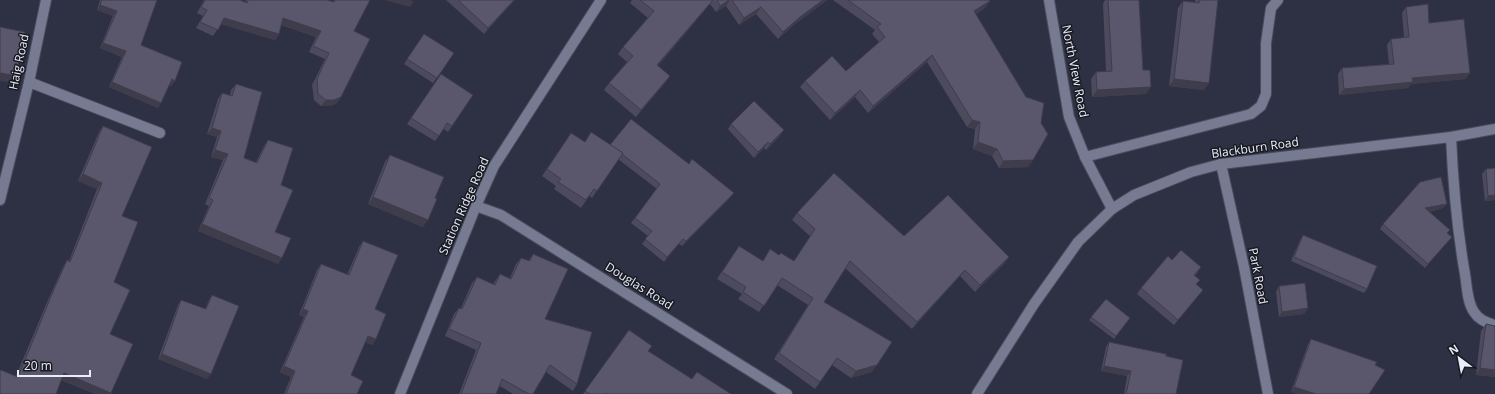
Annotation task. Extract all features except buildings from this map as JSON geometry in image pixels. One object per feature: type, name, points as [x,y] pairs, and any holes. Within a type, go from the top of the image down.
[{"type":"street","name":"Haig Road","points":[[0,200],[29,82],[46,0]]},
{"type":"street","name":"Station Ridge Road","points":[[400,394],[476,206],[494,166],[601,0]]},
{"type":"street","name":"North View Road","points":[[1049,0],[1069,117],[1085,157],[1112,210]]},
{"type":"street","points":[[1085,157],[1251,114],[1261,106],[1266,94],[1266,43],[1271,8],[1278,0]]},
{"type":"street","points":[[29,82],[160,133]]},
{"type":"street","name":"Blackburn Road","points":[[977,394],[1034,304],[1078,242],[1112,210],[1139,193],[1191,172],[1221,164],[1451,137],[1495,129]]},
{"type":"street","points":[[1451,137],[1453,183],[1469,300],[1474,312],[1480,320],[1494,325]]},
{"type":"street","name":"Park Road","points":[[1221,164],[1244,267],[1268,394]]},
{"type":"street","name":"Douglas Road","points":[[476,206],[501,215],[786,394]]}]
